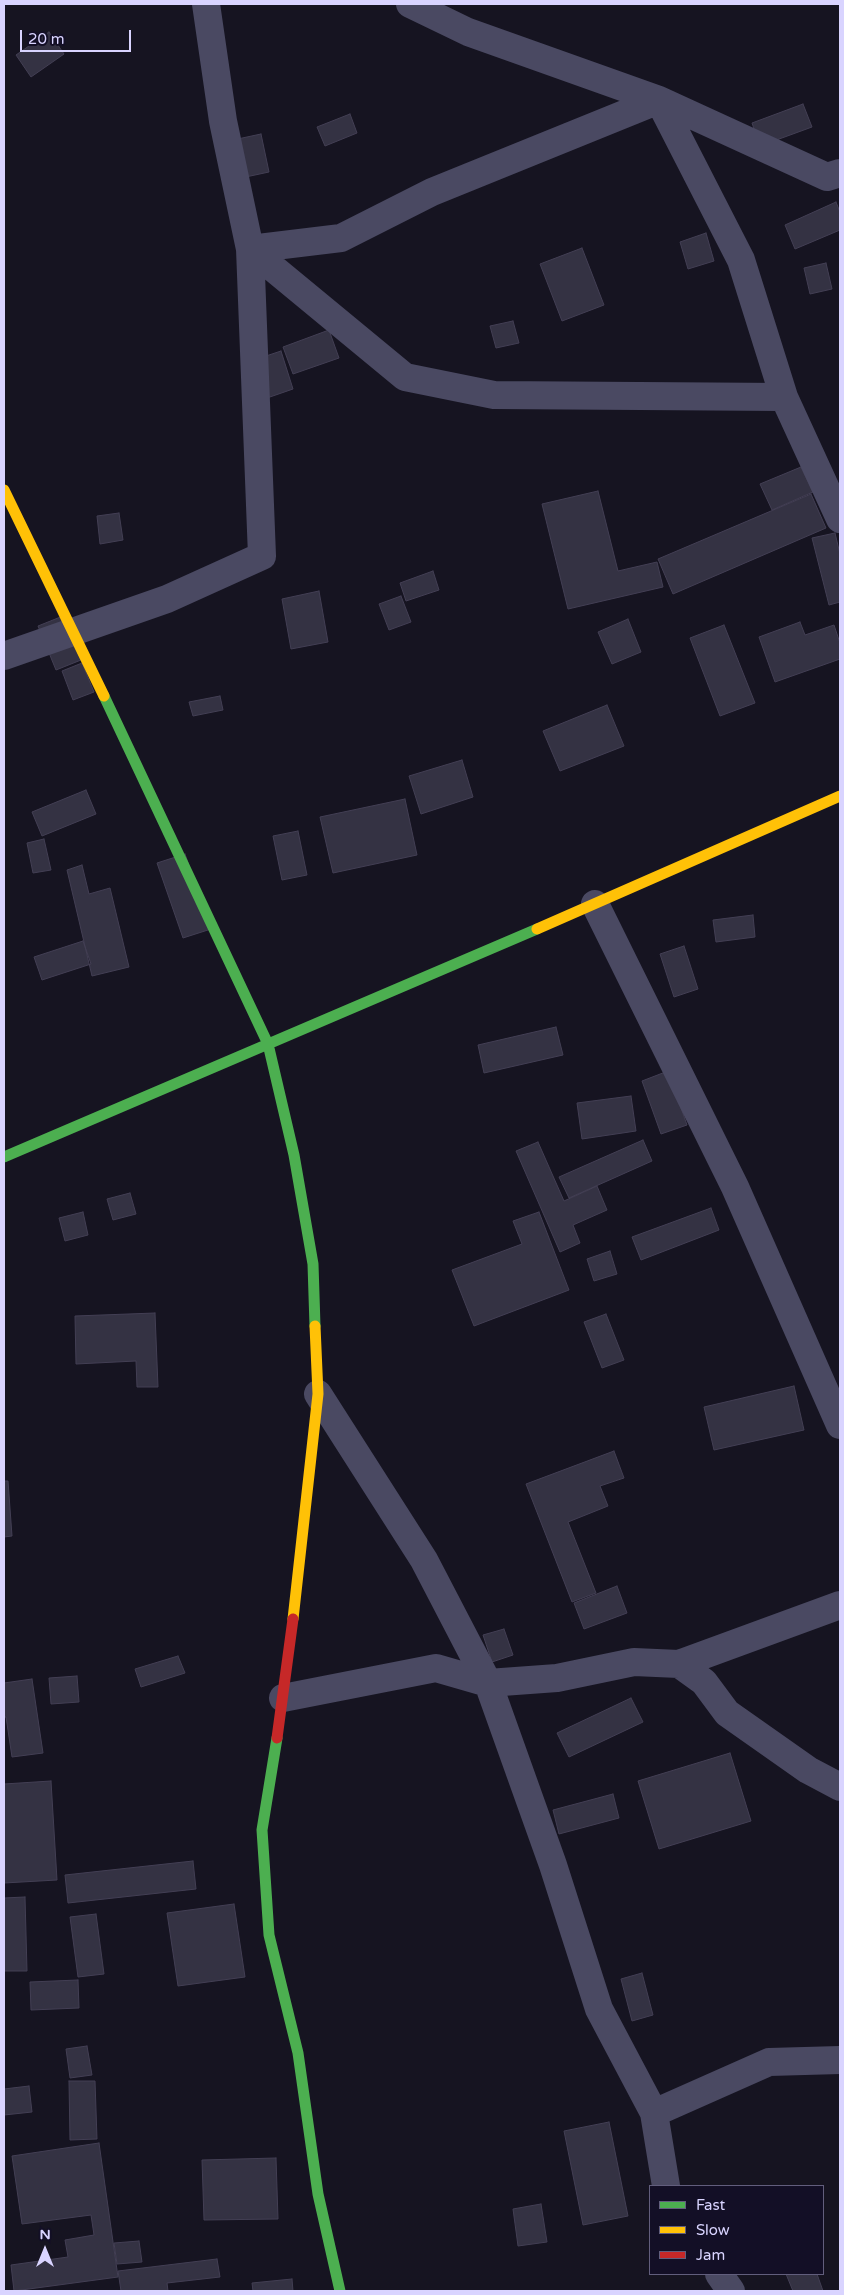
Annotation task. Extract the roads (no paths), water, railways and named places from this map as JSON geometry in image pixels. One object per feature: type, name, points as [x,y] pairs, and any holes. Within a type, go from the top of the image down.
[{"type":"street","points":[[4,656],[73,630],[167,599],[262,556],[250,249],[223,121],[206,4]]},
{"type":"street","points":[[410,4],[468,32],[659,100],[827,177],[840,173]]},
{"type":"street","points":[[250,249],[341,238],[432,192],[659,100]]},
{"type":"street","points":[[659,100],[741,260],[784,397],[840,519]]},
{"type":"street","points":[[250,249],[405,377],[494,395],[784,397]]},
{"type":"street","points":[[4,490],[73,630],[268,1044],[294,1155],[313,1264],[318,1394],[284,1698],[262,1830],[269,1935],[298,2054],[318,2194],[340,2291]]},
{"type":"street","points":[[4,1157],[595,904],[840,796]]},
{"type":"street","points":[[595,904],[735,1187],[840,1425]]},
{"type":"street","points":[[318,1394],[424,1560],[488,1683],[553,1866],[599,2009],[654,2114],[666,2185]]},
{"type":"street","points":[[284,1698],[436,1668],[488,1683],[557,1678],[634,1662],[679,1664],[840,1605]]},
{"type":"street","points":[[679,1664],[704,1682],[727,1713],[808,1770],[840,1787]]},
{"type":"street","points":[[654,2114],[769,2062],[840,2060]]},
{"type":"street","points":[[720,2275],[731,2291]]}]
